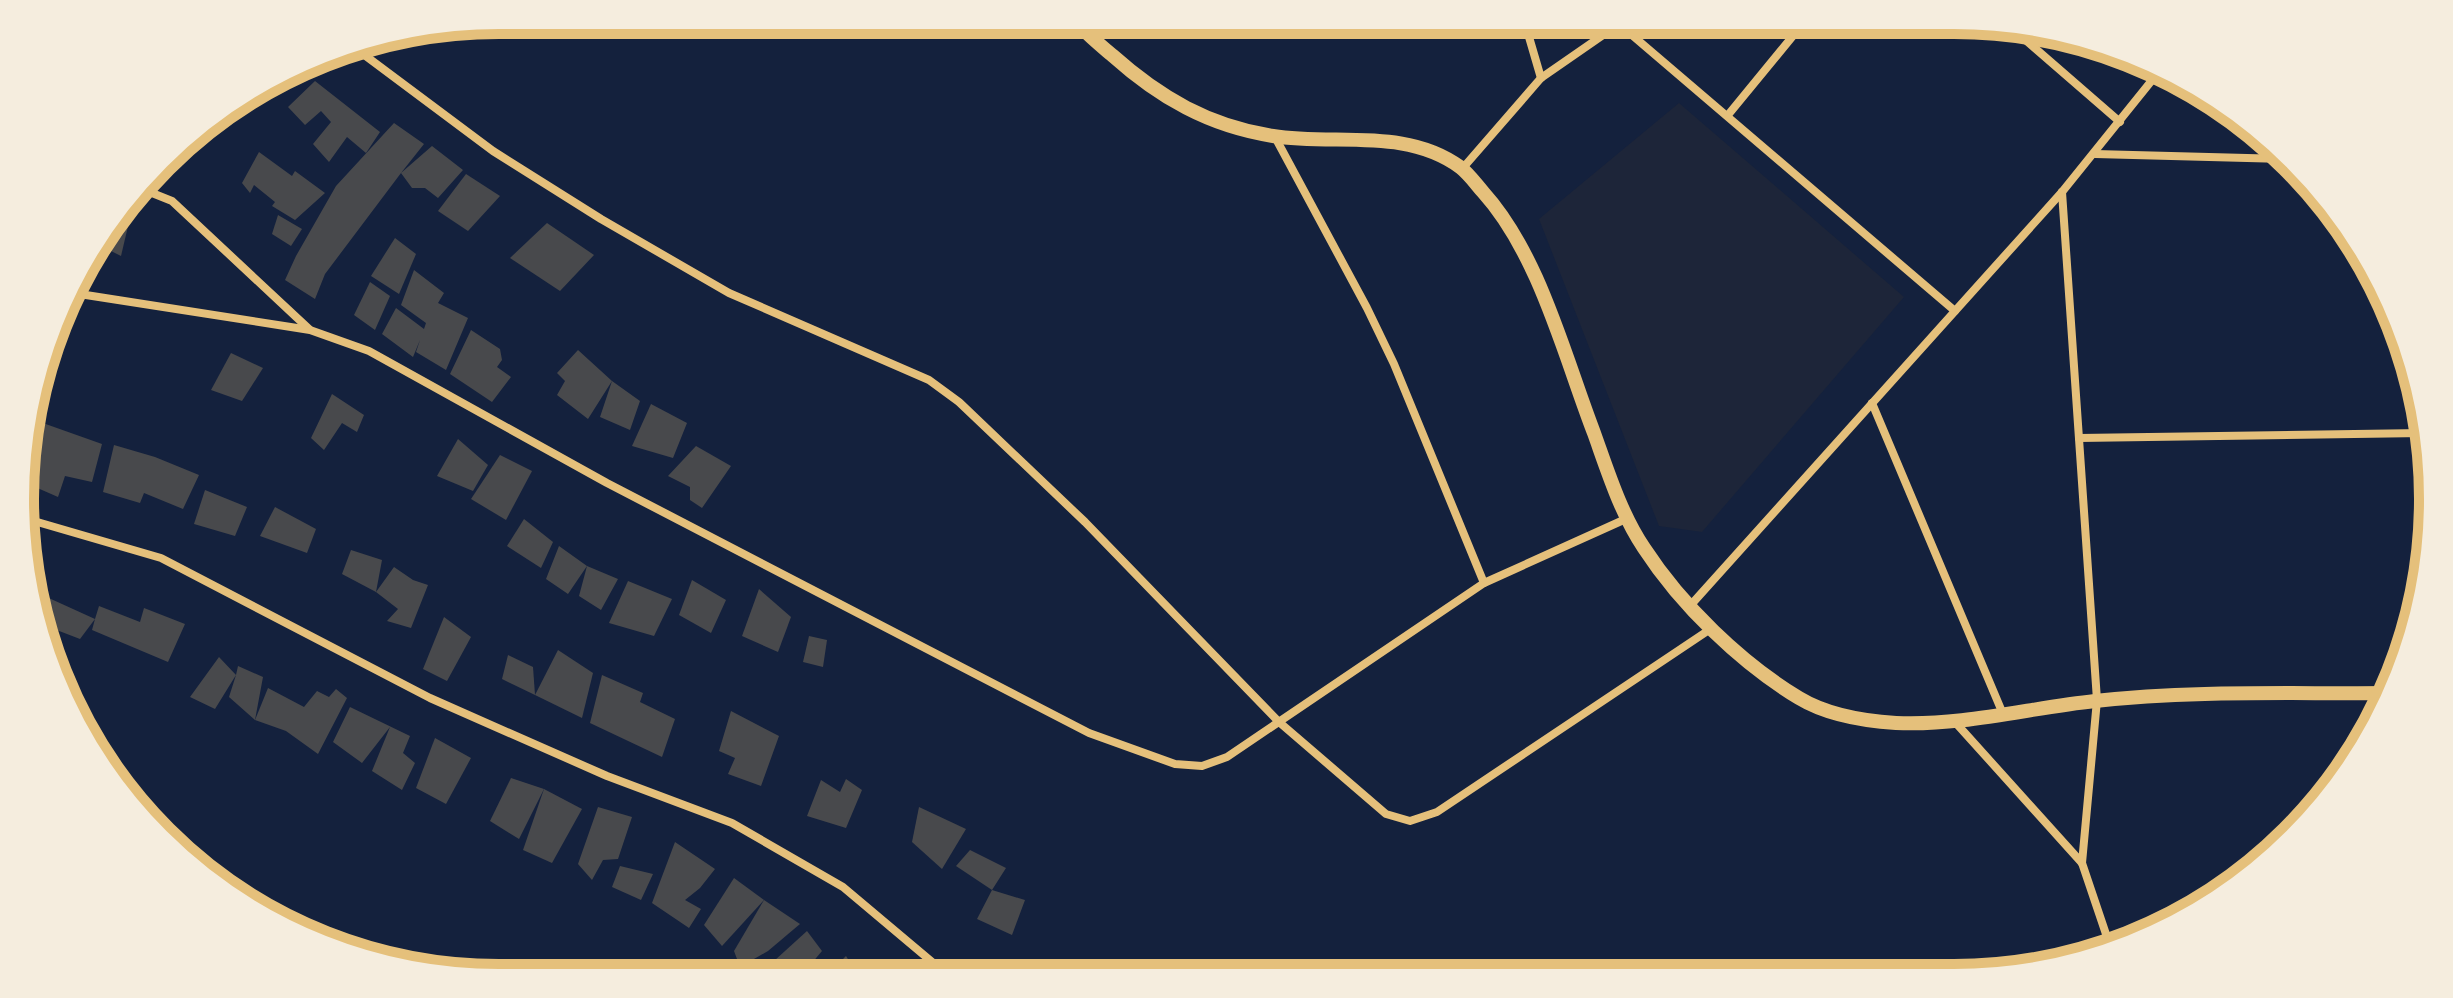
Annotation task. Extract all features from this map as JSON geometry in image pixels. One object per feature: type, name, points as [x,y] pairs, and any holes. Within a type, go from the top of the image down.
[{"type":"street","points":[[1090,34],[1124,66],[1171,101],[1211,121],[1275,137],[1388,141],[1432,151],[1462,169],[1503,214],[1528,258],[1614,487],[1641,545],[1689,607],[1752,664],[1802,700],[1849,717],[1895,723],[1955,722],[2097,700],[2202,695],[2377,693]]},
{"type":"street","points":[[1528,34],[1541,78]]},
{"type":"street","points":[[1462,169],[1541,78],[1603,34]]},
{"type":"street","points":[[1634,34],[1955,311]]},
{"type":"street","points":[[1728,115],[1795,34]]},
{"type":"street","points":[[2025,40],[2120,122]]},
{"type":"street","points":[[364,55],[493,151],[601,219],[729,293],[929,380],[959,402],[1085,522],[1279,722],[1386,814],[1410,821],[1437,812],[1712,628]]},
{"type":"street","points":[[1689,607],[2062,192],[2153,79]]},
{"type":"street","points":[[1275,137],[1394,364],[1484,583]]},
{"type":"street","points":[[2095,154],[2271,159]]},
{"type":"street","points":[[149,192],[172,201],[310,330]]},
{"type":"street","points":[[2062,192],[2097,700],[2082,863]]},
{"type":"street","points":[[81,294],[310,330],[369,351],[607,483],[1089,733],[1175,764],[1202,766],[1227,757],[1484,583],[1628,518]]},
{"type":"street","points":[[1872,403],[2003,714]]},
{"type":"street","points":[[2079,438],[2414,433]]},
{"type":"street","points":[[35,521],[161,558],[430,698],[607,776],[732,823],[843,887],[935,964]]},
{"type":"street","points":[[1955,722],[2082,863],[2107,938]]},
{"type":"shaded area","points":[[1679,103],[1904,297],[1702,532],[1659,526],[1539,219]]},
{"type":"building","points":[[315,81],[380,132],[366,153],[347,137],[329,162],[313,144],[331,122],[321,111],[305,125],[288,107]]},
{"type":"building","points":[[394,123],[424,144],[325,274],[315,299],[285,280],[336,186]]},
{"type":"building","points":[[432,146],[463,170],[438,198],[425,188],[412,188],[401,173]]},
{"type":"building","points":[[259,152],[292,176],[295,171],[325,193],[295,220],[272,206],[275,202],[254,185],[250,193],[242,183]]},
{"type":"building","points":[[466,174],[500,196],[468,231],[438,211]]},
{"type":"building","points":[[278,215],[302,229],[291,246],[272,234]]},
{"type":"building","points":[[127,221],[129,222],[121,256],[107,249]]},
{"type":"building","points":[[547,223],[594,255],[560,291],[510,258]]},
{"type":"building","points":[[395,238],[416,254],[399,294],[371,276]]},
{"type":"building","points":[[414,270],[444,293],[438,303],[468,318],[446,370],[416,352],[420,340],[413,357],[382,334],[396,308],[424,329],[426,323],[401,305]]},
{"type":"building","points":[[370,282],[390,296],[375,330],[354,315]]},
{"type":"building","points":[[471,330],[500,349],[502,360],[497,367],[511,377],[492,402],[450,374]]},
{"type":"building","points":[[578,350],[612,381],[588,419],[557,395],[565,381],[557,373]]},
{"type":"building","points":[[231,353],[263,368],[242,401],[211,390]]},
{"type":"building","points":[[612,381],[640,401],[630,430],[600,417]]},
{"type":"building","points":[[332,394],[364,415],[357,432],[342,423],[324,450],[311,438]]},
{"type":"building","points":[[651,404],[687,423],[673,458],[632,446]]},
{"type":"building","points":[[41,422],[102,444],[92,482],[65,476],[58,497],[34,487]]},
{"type":"building","points":[[458,439],[488,465],[473,491],[437,476]]},
{"type":"building","points":[[114,445],[199,475],[183,509],[144,493],[140,503],[103,492]]},
{"type":"building","points":[[696,446],[731,466],[702,508],[690,500],[690,487],[668,476]]},
{"type":"building","points":[[500,455],[532,471],[506,520],[471,499]]},
{"type":"building","points":[[205,490],[247,507],[235,536],[194,524]]},
{"type":"building","points":[[275,507],[316,529],[307,553],[260,536]]},
{"type":"building","points":[[524,519],[553,542],[541,568],[507,546]]},
{"type":"building","points":[[559,546],[587,566],[568,594],[546,579]]},
{"type":"building","points":[[351,550],[382,560],[376,592],[342,574]]},
{"type":"building","points":[[587,566],[618,579],[601,610],[579,596]]},
{"type":"building","points":[[394,567],[413,580],[428,585],[411,628],[387,621],[398,609],[376,592]]},
{"type":"building","points":[[692,580],[726,600],[711,633],[679,615]]},
{"type":"building","points":[[628,581],[672,599],[654,636],[609,623]]},
{"type":"building","points":[[759,589],[791,617],[778,652],[742,636]]},
{"type":"building","points":[[44,596],[95,619],[80,639],[53,629]]},
{"type":"building","points":[[99,606],[140,622],[144,608],[185,624],[168,662],[92,630]]},
{"type":"building","points":[[444,617],[471,637],[447,681],[423,669]]},
{"type":"building","points":[[809,636],[827,640],[823,667],[803,662]]},
{"type":"building","points":[[558,650],[593,673],[582,718],[535,695]]},
{"type":"building","points":[[508,655],[533,667],[535,695],[502,679]]},
{"type":"building","points":[[219,657],[236,675],[215,709],[190,697]]},
{"type":"building","points":[[238,666],[263,677],[255,720],[229,697]]},
{"type":"building","points":[[602,675],[643,693],[640,702],[675,719],[662,757],[590,723]]},
{"type":"building","points":[[268,688],[304,707],[317,691],[329,697],[336,689],[347,698],[318,754],[286,731],[255,720]]},
{"type":"building","points":[[350,707],[410,736],[403,753],[415,763],[402,790],[372,771],[390,727],[362,763],[333,742]]},
{"type":"building","points":[[731,711],[779,736],[761,786],[728,774],[735,758],[719,751]]},
{"type":"building","points":[[435,738],[471,758],[446,804],[416,788]]},
{"type":"building","points":[[511,778],[544,789],[519,839],[490,821]]},
{"type":"building","points":[[846,779],[862,790],[846,828],[807,816],[821,780],[840,792]]},
{"type":"building","points":[[544,789],[582,809],[552,863],[523,850]]},
{"type":"building","points":[[598,807],[632,817],[618,859],[603,860],[592,880],[578,864]]},
{"type":"building","points":[[919,807],[966,829],[942,869],[912,842]]},
{"type":"building","points":[[675,842],[715,869],[700,888],[685,900],[701,909],[689,928],[652,903]]},
{"type":"building","points":[[970,850],[1006,868],[992,890],[956,866]]},
{"type":"building","points":[[620,866],[653,874],[641,900],[612,887]]},
{"type":"building","points":[[734,878],[764,900],[722,946],[704,925]]},
{"type":"building","points":[[992,890],[1025,900],[1012,935],[977,919]]},
{"type":"building","points":[[764,900],[800,924],[768,951],[745,964],[739,964],[734,951]]},
{"type":"building","points":[[807,931],[822,951],[811,964],[778,964],[774,961]]},
{"type":"building","points":[[846,956],[851,964],[838,964]]}]
